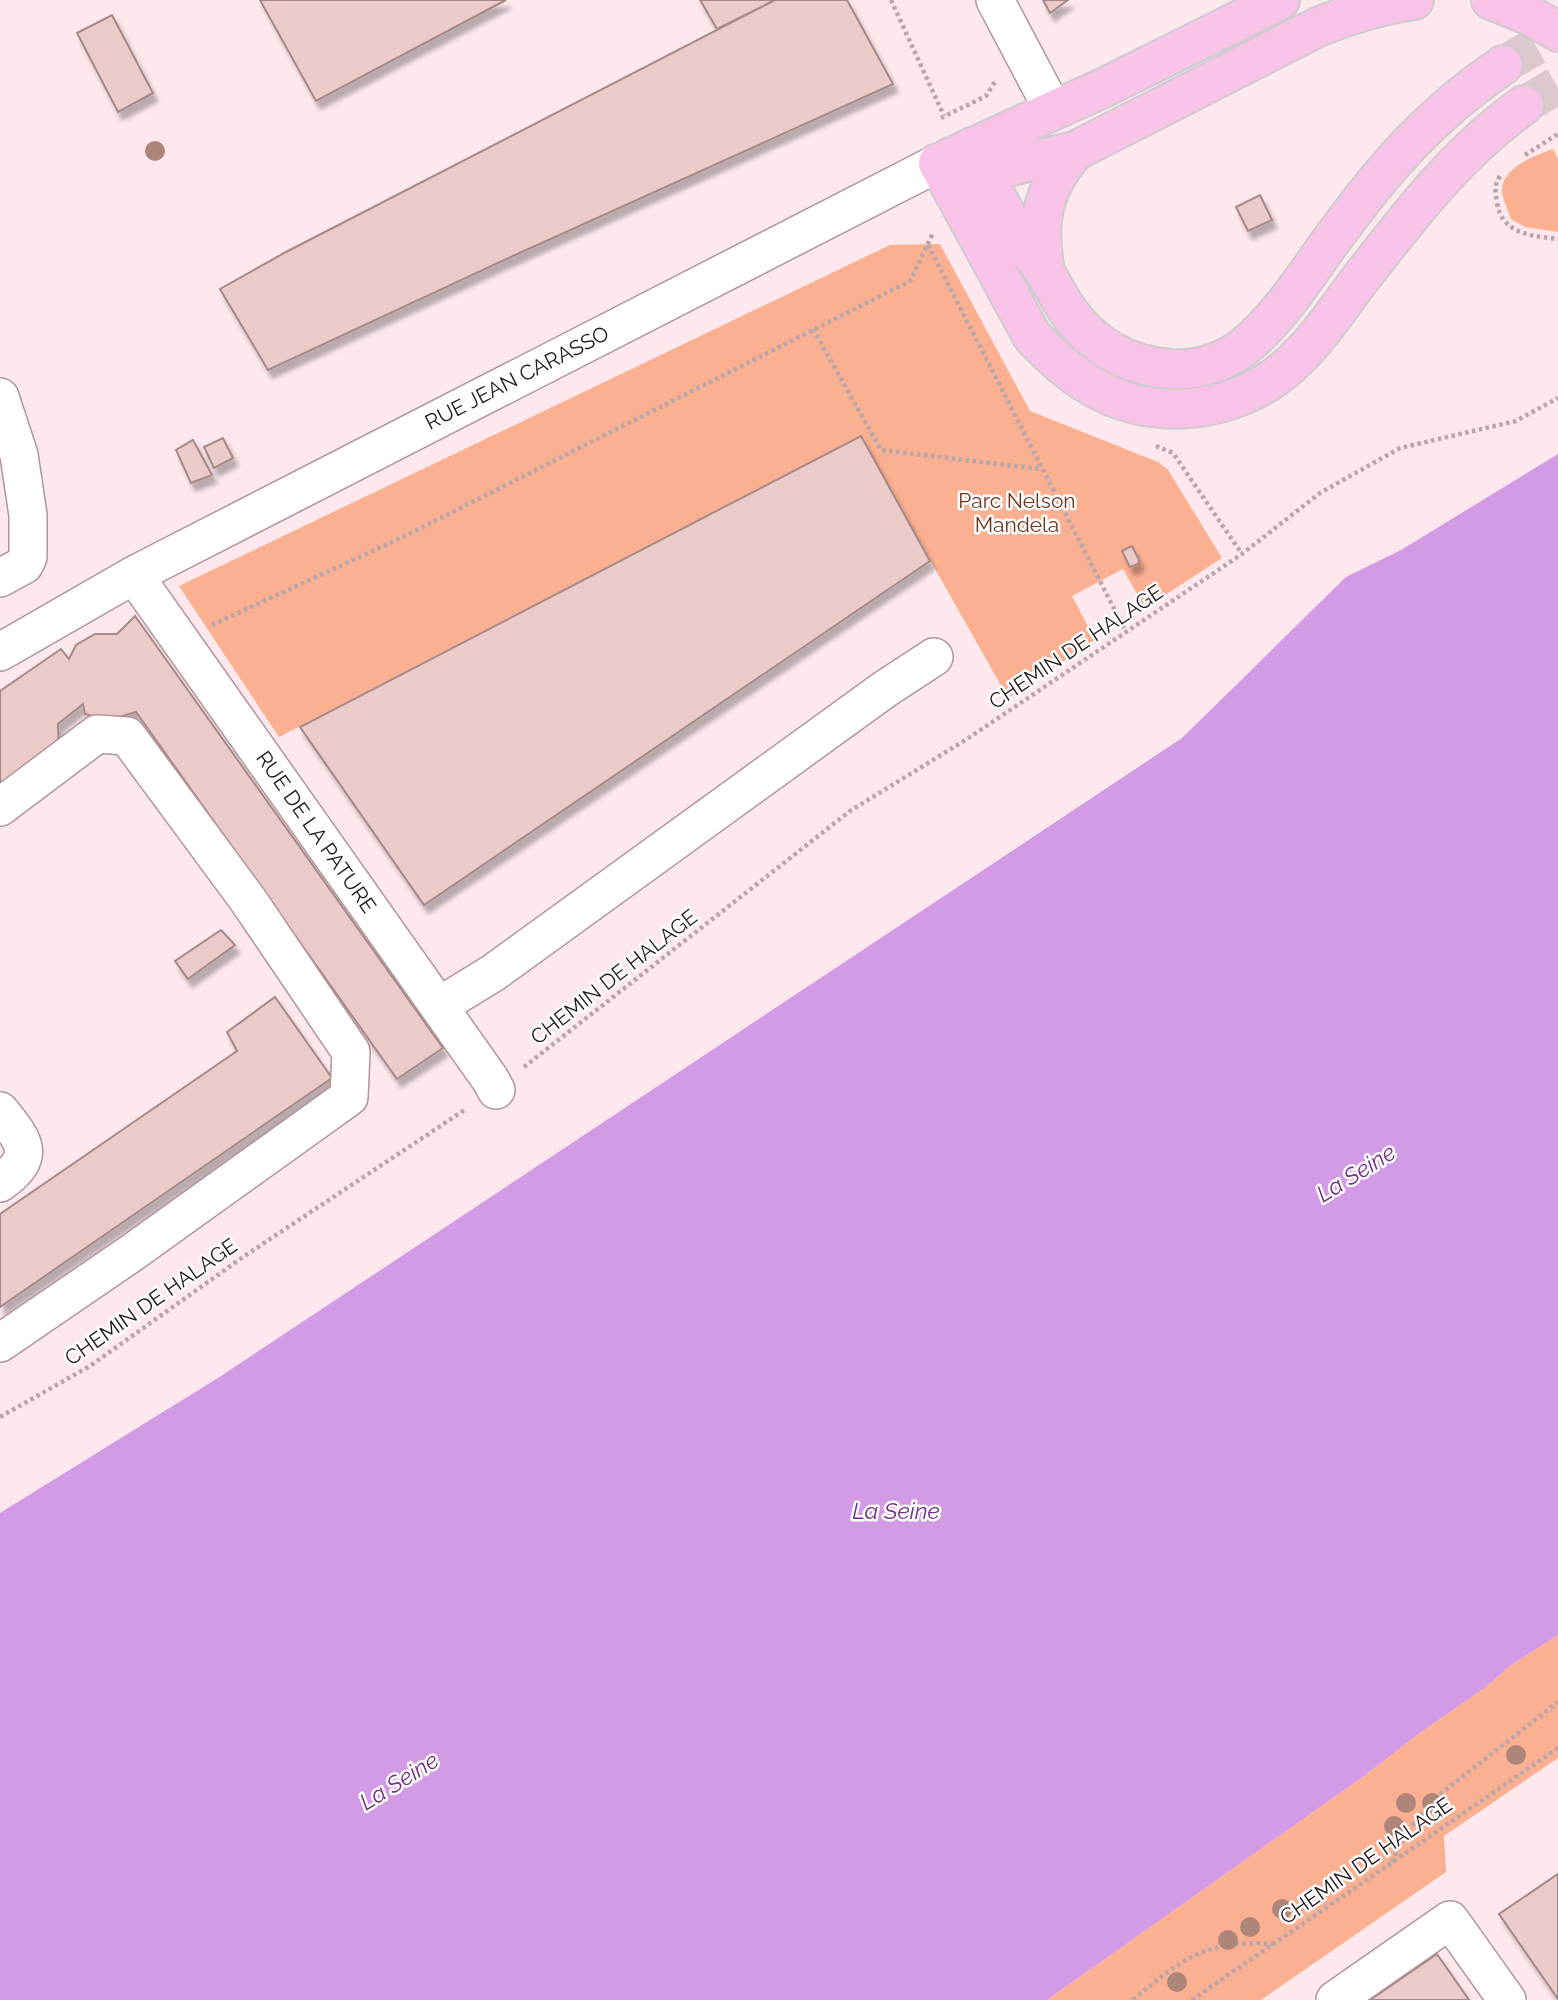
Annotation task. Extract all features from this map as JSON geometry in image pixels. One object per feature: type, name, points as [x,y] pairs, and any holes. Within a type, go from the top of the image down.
[{"type":"main road","points":[[1280,0],[1053,110],[977,157],[938,163],[1032,336],[1090,385],[1133,404],[1197,408],[1239,398],[1289,366],[1307,348],[1450,169],[1472,146],[1524,105]]},
{"type":"main road","points":[[977,157],[1011,166],[1063,154],[1318,27],[1377,6],[1414,0]]},
{"type":"main road","points":[[1491,0],[1533,17],[1558,32]]},
{"type":"main road","points":[[1554,0],[1558,7]]},
{"type":"main road","points":[[977,157],[1017,233],[1079,326],[1099,345],[1122,359],[1156,368],[1179,370],[1214,364],[1247,344],[1271,318],[1380,174],[1407,144],[1466,90],[1503,65]]},
{"type":"main road","points":[[1045,273],[1040,247],[1044,205],[1063,154],[1055,133],[1053,110]]},
{"type":"street","points":[[995,0],[1053,110]]},
{"type":"street","name":"RUE JEAN CARASSO","points":[[0,652],[134,575],[938,163]]},
{"type":"street","points":[[0,397],[19,454],[28,515],[28,556],[24,565],[0,578]]},
{"type":"street","name":"RUE DE LA PATURE","points":[[134,575],[496,1090]]},
{"type":"street","points":[[439,1006],[493,973],[885,689],[934,657]]},
{"type":"street","points":[[0,807],[97,734],[127,736],[247,900],[351,1052],[349,1097],[133,1252],[0,1343]]},
{"type":"street","points":[[0,1111],[19,1135],[23,1148],[17,1170],[0,1182]]},
{"type":"street","points":[[1335,2000],[1450,1920],[1507,2000]]},
{"type":"path","points":[[891,0],[944,116]]},
{"type":"path","points":[[1516,160],[1558,134]]},
{"type":"path","points":[[1506,166],[1494,186],[1498,210],[1508,226],[1525,235],[1558,239]]},
{"type":"path","points":[[181,641],[405,536],[910,281],[934,229]]},
{"type":"path","points":[[928,244],[1125,632]]},
{"type":"path","points":[[813,330],[881,450],[1042,469]]},
{"type":"path","name":"CHEMIN DE HALAGE","points":[[0,1417],[90,1366],[243,1257],[496,1090],[850,811],[967,739],[1242,554],[1320,494],[1400,448],[1516,421],[1558,398]]},
{"type":"path","points":[[1392,1862],[1405,1833],[1439,1795],[1558,1702]]},
{"type":"path","name":"CHEMIN DE HALAGE","points":[[1192,2000],[1558,1748]]},
{"type":"path","points":[[1133,2000],[1182,1961],[1204,1950],[1225,1944],[1274,1944]]},
{"type":"green space","points":[[1553,149],[1558,159],[1558,232],[1525,227],[1511,219],[1502,191],[1503,183],[1513,169]]},
{"type":"green space","name":"Parc Nelson Mandela","points":[[940,244],[1030,411],[1158,462],[1168,470],[1222,558],[1145,608],[1123,569],[1072,596],[1095,640],[1008,698],[860,436],[279,737],[179,586],[890,245]]},
{"type":"green space","points":[[1558,1635],[1558,1758],[1444,1836],[1446,1872],[1261,2000],[1047,2000],[1364,1776],[1486,1687],[1510,1666]]},
{"type":"water","name":"La Seine","points":[[1558,454],[1558,1635],[1510,1666],[1486,1687],[1364,1776],[1047,2000],[0,2000],[0,1513],[221,1376],[1182,738],[1346,577],[1401,550]]},
{"type":"building","points":[[260,0],[506,0],[316,101]]},
{"type":"building","points":[[700,0],[775,0],[717,29]]},
{"type":"building","points":[[775,0],[847,0],[893,84],[268,370],[220,289],[286,252]]},
{"type":"building","points":[[1043,0],[1068,0],[1050,13]]},
{"type":"building","points":[[112,15],[153,93],[118,112],[77,33]]},
{"type":"building","points":[[1260,195],[1272,220],[1248,231],[1236,207]]},
{"type":"building","points":[[861,436],[930,561],[424,905],[300,727]]},
{"type":"building","points":[[223,438],[233,458],[214,468],[204,447]]},
{"type":"building","points":[[193,440],[212,475],[191,483],[176,450]]},
{"type":"building","points":[[1132,546],[1139,560],[1138,564],[1130,567],[1122,551]]},
{"type":"building","points":[[135,616],[443,1048],[397,1079],[136,712],[109,720],[85,714],[83,704],[58,724],[59,754],[0,797],[0,691],[61,649],[69,659],[76,645],[95,634],[117,634]]},
{"type":"building","points":[[221,930],[235,945],[188,979],[175,961]]},
{"type":"building","points":[[275,997],[332,1078],[0,1307],[0,1214],[237,1051],[227,1032]]},
{"type":"building","points":[[1558,1874],[1558,1999],[1499,1914]]},
{"type":"building","points":[[1437,1954],[1469,2000],[1370,2000]]},
{"type":"tunnel","points":[[1503,65],[1558,33]]},
{"type":"tunnel","points":[[1524,105],[1558,85]]}]
